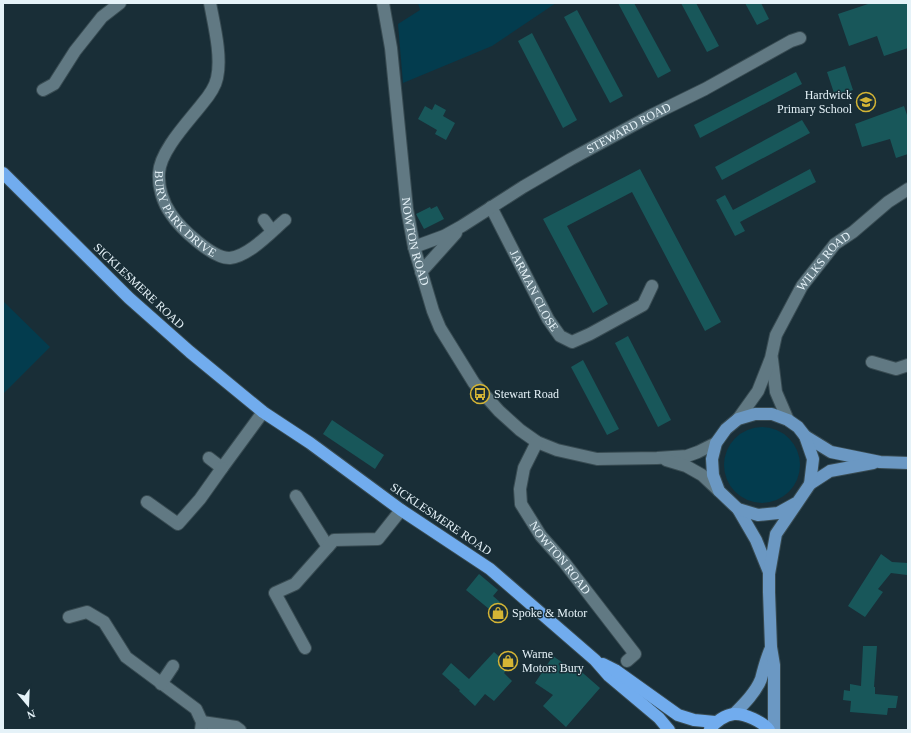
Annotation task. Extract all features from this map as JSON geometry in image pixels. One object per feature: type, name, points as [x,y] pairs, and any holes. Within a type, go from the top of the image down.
[{"type":"highway","name":"SICKLESMERE ROAD","points":[[3,173],[129,298],[190,352],[263,412],[310,443],[401,510],[490,569],[595,660],[609,676],[659,718],[669,730]]},
{"type":"highway","name":"SICKLESMERE ROAD","points":[[595,660],[615,670],[678,715],[712,726]]},
{"type":"highway","points":[[712,726],[734,714],[756,720],[769,730]]},
{"type":"main road","points":[[769,574],[756,540],[738,509],[719,491],[713,476],[712,459],[716,443],[726,429],[738,420],[755,414],[772,414],[788,420],[798,427],[805,436],[814,459],[810,484]]},
{"type":"main road","points":[[805,436],[831,452],[880,462],[908,463]]},
{"type":"main road","points":[[774,730],[774,671],[768,592],[769,574],[776,534],[810,484],[830,471],[880,462]]},
{"type":"main road","points":[[738,509],[758,515],[778,513],[796,503]]},
{"type":"main road","points":[[734,714],[751,694],[760,680],[771,647]]},
{"type":"street","points":[[43,90],[54,84],[75,51],[102,17],[120,3]]},
{"type":"street","name":"BURY PARK DRIVE","points":[[210,3],[218,52],[217,79],[211,93],[167,150],[159,173],[162,195],[170,213],[187,232],[205,247],[229,258],[247,252],[285,220]]},
{"type":"street","name":"NOWTON ROAD","points":[[383,3],[391,48],[407,209],[414,248],[433,311],[440,328],[474,383],[504,416],[520,430],[537,442],[557,450],[597,459],[657,458],[687,456],[716,443]]},
{"type":"street","name":"STEWARD ROAD","points":[[414,248],[444,236],[571,159],[652,115],[705,89],[791,41],[800,38]]},
{"type":"street","name":"WILKS ROAD","points":[[738,420],[758,391],[771,358],[776,335],[802,286],[835,244],[853,232],[888,202],[908,189]]},
{"type":"street","name":"JARMAN CLOSE","points":[[491,207],[548,319],[560,336],[572,342],[590,334],[643,305],[652,286]]},
{"type":"street","points":[[264,220],[272,231]]},
{"type":"street","name":"STEWARD ROAD","points":[[421,272],[462,226]]},
{"type":"street","name":"WILKS ROAD","points":[[771,358],[776,392],[788,420]]},
{"type":"street","points":[[872,362],[896,369],[908,365]]},
{"type":"street","points":[[147,502],[178,524],[200,499],[263,412]]},
{"type":"street","name":"NOWTON ROAD","points":[[537,442],[524,468],[520,489],[521,504],[541,536],[564,562],[635,654],[627,661]]},
{"type":"street","points":[[209,458],[222,468]]},
{"type":"street","name":"NOWTON ROAD","points":[[657,458],[686,466],[702,475],[719,491]]},
{"type":"street","points":[[296,496],[328,547]]},
{"type":"street","points":[[305,648],[275,593],[295,584],[334,540],[378,539],[401,510]]},
{"type":"street","points":[[69,617],[87,612],[104,622],[126,657],[196,709],[201,726],[236,727],[240,730]]},
{"type":"street","points":[[161,684],[172,666]]},
{"type":"shaded area","points":[[418,3],[556,3],[492,46],[403,83],[398,24],[420,10]]},
{"type":"shaded area","points":[[3,301],[50,347],[3,394]]},
{"type":"shaded area","points":[[762,427],[776,430],[789,438],[797,451],[800,465],[797,479],[789,492],[776,500],[762,503],[748,500],[735,492],[727,479],[724,465],[727,451],[735,438],[748,430]]},
{"type":"building","points":[[618,3],[634,3],[671,71],[658,78]]},
{"type":"building","points":[[681,3],[696,3],[719,46],[707,52]]},
{"type":"building","points":[[745,3],[761,3],[769,19],[757,25]]},
{"type":"building","points":[[871,3],[908,3],[908,48],[884,56],[877,36],[849,46],[838,14]]},
{"type":"building","points":[[577,10],[623,96],[610,103],[564,17]]},
{"type":"building","points":[[532,33],[577,120],[563,128],[518,41]]},
{"type":"building","points":[[845,66],[853,90],[835,96],[827,72]]},
{"type":"building","points":[[796,72],[802,84],[700,138],[694,125]]},
{"type":"building","points":[[435,104],[446,110],[443,116],[455,123],[446,140],[435,134],[437,130],[418,119],[425,106],[432,110]]},
{"type":"building","points":[[904,106],[908,118],[908,154],[896,158],[890,139],[862,147],[855,124]]},
{"type":"building","points":[[802,120],[810,133],[722,180],[715,167]]},
{"type":"building","points":[[640,169],[721,322],[705,331],[632,192],[567,226],[608,304],[593,313],[543,219]]},
{"type":"building","points":[[810,169],[816,182],[740,222],[745,231],[735,236],[716,200],[725,195],[733,210]]},
{"type":"building","points":[[437,206],[444,219],[424,229],[416,214],[430,207],[431,209]]},
{"type":"building","points":[[628,336],[671,420],[658,427],[615,343]]},
{"type":"building","points":[[583,360],[619,429],[607,435],[571,367]]},
{"type":"building","points":[[332,420],[384,455],[375,469],[323,434]]},
{"type":"building","points":[[881,554],[892,562],[908,563],[907,575],[891,573],[878,589],[883,592],[865,617],[848,606]]},
{"type":"building","points":[[479,574],[498,590],[493,596],[508,609],[500,618],[466,590]]},
{"type":"building","points":[[863,646],[877,646],[874,687],[875,694],[898,696],[896,708],[888,708],[887,715],[850,712],[851,701],[843,700],[844,690],[850,691],[850,684],[861,686]]},
{"type":"building","points":[[494,652],[510,666],[504,673],[512,681],[494,701],[485,694],[475,706],[442,674],[451,663],[469,679]]},
{"type":"building","points":[[553,656],[573,670],[576,667],[600,688],[566,727],[543,706],[553,695],[535,683]]},
{"type":"place","name":"Hardwick Primary School","points":[[866,102]]},
{"type":"place","name":"Stewart Road","points":[[480,394]]},
{"type":"place","name":"Spoke & Motor","points":[[498,613]]},
{"type":"place","name":"Warne Motors Bury","points":[[508,661]]}]
